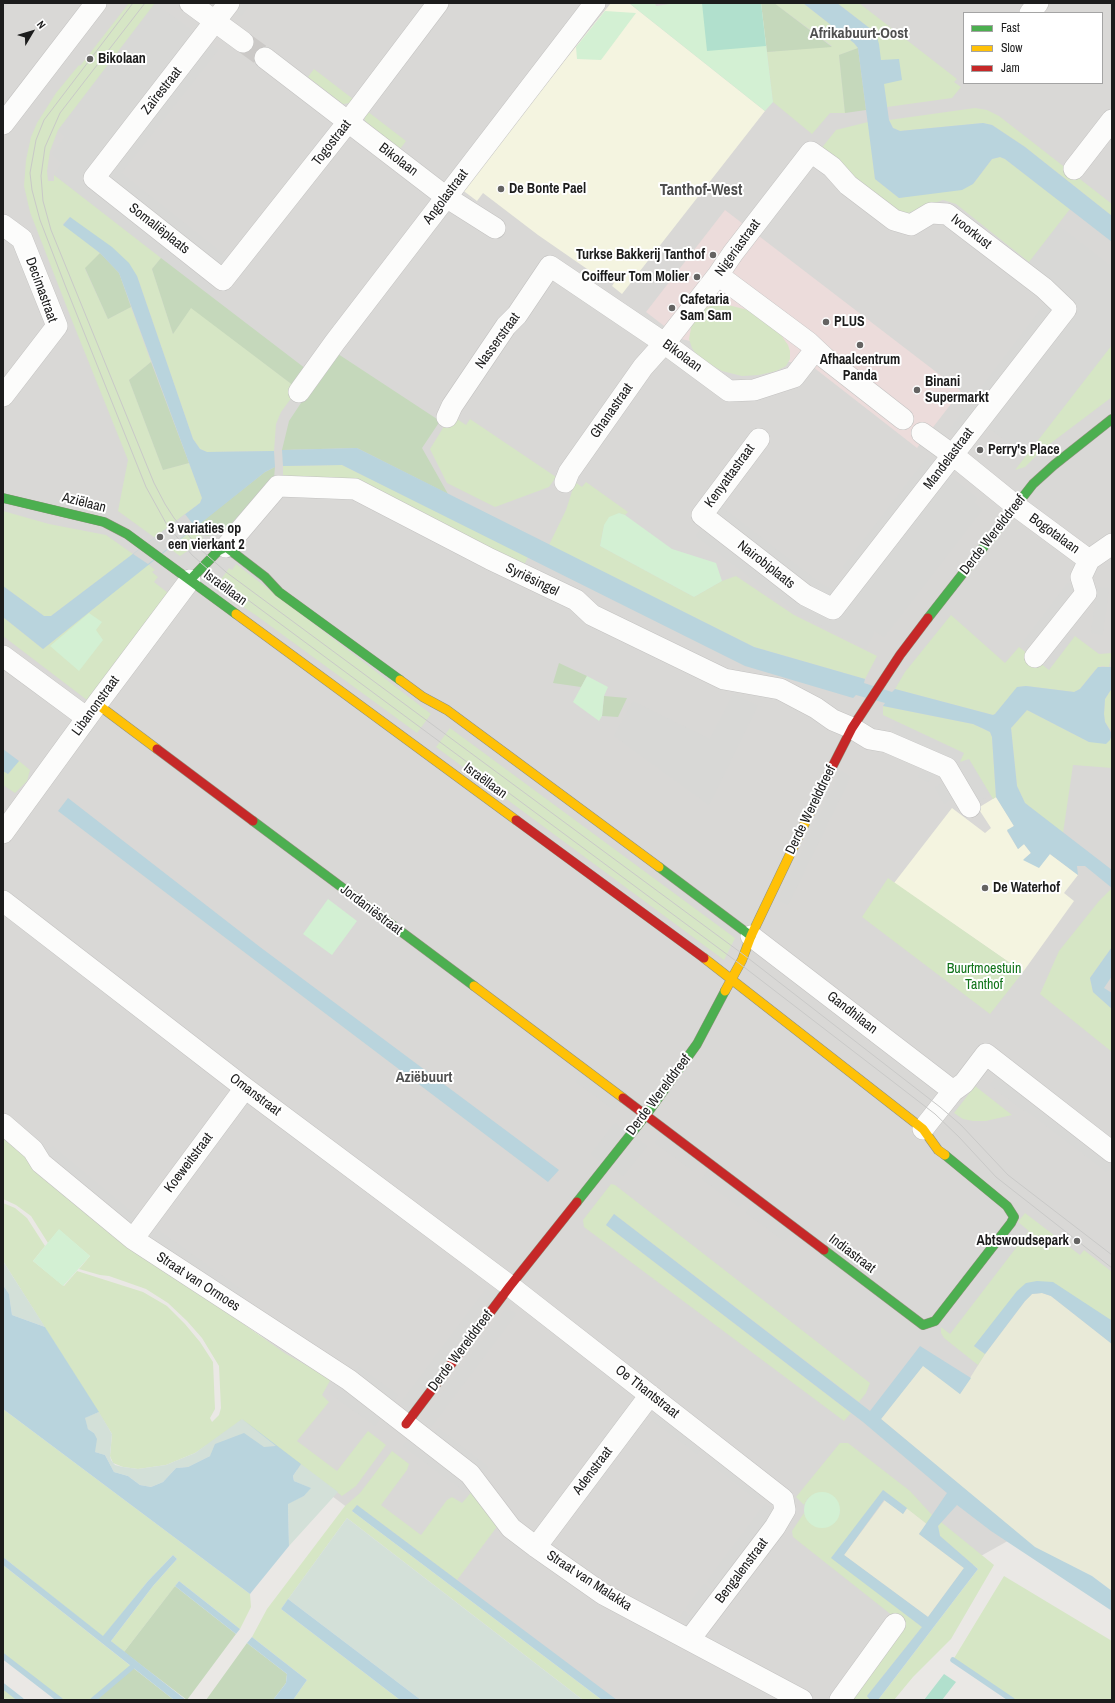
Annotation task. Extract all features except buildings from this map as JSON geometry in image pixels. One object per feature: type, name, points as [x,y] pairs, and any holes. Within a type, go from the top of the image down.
[{"type":"street","points":[[3,124],[96,3]]},
{"type":"street","points":[[190,3],[243,42]]},
{"type":"street","name":"Zaïrestraat","points":[[94,178],[229,3]]},
{"type":"street","name":"Togostraat","points":[[224,280],[348,122],[438,3]]},
{"type":"street","name":"Angolastraat","points":[[299,392],[334,342],[595,3]]},
{"type":"street","points":[[1031,12],[1038,3]]},
{"type":"street","name":"Bikolaan","points":[[265,58],[446,197],[495,228]]},
{"type":"street","points":[[1074,169],[1112,120]]},
{"type":"street","name":"Nigeriastraat","points":[[664,343],[718,276],[811,152]]},
{"type":"street","name":"Ivoorkust","points":[[811,152],[832,167],[848,185],[894,220],[911,225],[931,213],[947,214],[1044,288],[1066,309]]},
{"type":"street","name":"Somaliëplaats","points":[[94,178],[224,280]]},
{"type":"street","name":"Decimastraat","points":[[3,225],[22,239],[57,326],[3,396]]},
{"type":"street","name":"Bikolaan","points":[[550,266],[664,343],[729,391],[754,390],[794,377],[815,350]]},
{"type":"street","name":"Nasserstraat","points":[[447,417],[452,406],[506,326],[517,315],[550,266]]},
{"type":"street","points":[[718,276],[808,342],[815,350],[903,419]]},
{"type":"street","name":"Mandelastraat","points":[[833,609],[1066,309]]},
{"type":"street","name":"Ghanastraat","points":[[565,482],[569,472],[643,367],[664,343]]},
{"type":"street","name":"Derde Werelddreef","points":[[406,1424],[510,1286],[646,1114],[697,1044],[744,955],[751,936],[818,795],[852,728],[878,687],[921,626],[1034,484],[1054,465],[1112,419]]},
{"type":"street","points":[[922,433],[953,455],[1016,506]]},
{"type":"street","name":"Kenyattastraat","points":[[702,515],[759,439]]},
{"type":"street","name":"Syriësingel","points":[[226,547],[278,486],[355,489],[490,559],[576,600],[592,615],[724,679],[780,689],[816,708],[833,720],[852,728]]},
{"type":"street","name":"Aziëlaan","points":[[3,498],[104,522],[140,543],[190,580]]},
{"type":"street","name":"Bogotalaan","points":[[1016,506],[1090,560],[1112,544]]},
{"type":"street","name":"Nairobiplaats","points":[[702,515],[805,595],[833,609]]},
{"type":"street","points":[[226,547],[265,577],[279,592],[423,697],[447,710],[751,936]]},
{"type":"street","name":"Israëllaan","points":[[226,547],[218,551],[190,580],[732,979]]},
{"type":"street","points":[[1034,657],[1086,593],[1081,577],[1090,560]]},
{"type":"street","name":"Libanonstraat","points":[[3,833],[190,580]]},
{"type":"street","name":"Jordaniëstraat","points":[[3,656],[92,711],[646,1114]]},
{"type":"street","points":[[852,728],[870,739],[887,742],[946,768],[970,807]]},
{"type":"street","name":"Omanstraat","points":[[3,901],[245,1088],[510,1286]]},
{"type":"street","name":"Gandhilaan","points":[[751,936],[953,1091]]},
{"type":"street","points":[[732,979],[923,1129],[953,1091],[964,1083],[986,1054],[1112,1152]]},
{"type":"street","name":"Koeweitstraat","points":[[133,1239],[245,1088]]},
{"type":"street","name":"Indiastraat","points":[[646,1114],[922,1325],[935,1321],[940,1316],[1014,1217],[1012,1212],[993,1194],[938,1150],[923,1129]]},
{"type":"street","name":"Straat van Ormoes","points":[[3,1124],[33,1150],[41,1163],[133,1239],[349,1380],[406,1424]]},
{"type":"street","name":"Oe Thantstraat","points":[[510,1286],[784,1499]]},
{"type":"street","name":"Adenstraat","points":[[536,1547],[650,1395]]},
{"type":"street","name":"Straat van Malakka","points":[[406,1424],[470,1474],[511,1528],[603,1594],[802,1700]]},
{"type":"street","name":"Bengalenstraat","points":[[690,1639],[775,1527],[785,1510],[784,1499]]},
{"type":"street","points":[[840,1700],[895,1624]]},
{"type":"shaded area","points":[[3,3],[1112,3],[1112,1486],[1110,1484],[979,1557],[871,1700],[606,1700],[254,1438],[267,1341],[3,1128]]},
{"type":"shaded area","points":[[155,3],[218,50],[121,173],[232,261],[210,295],[54,175],[62,163],[52,154],[65,137],[58,130]]},
{"type":"shaded area","points":[[224,3],[251,3],[241,16]]},
{"type":"shaded area","points":[[611,3],[629,3],[765,111],[622,294],[612,286],[614,283],[606,278],[603,280],[538,235],[483,193],[477,201],[461,189]]},
{"type":"shaded area","points":[[761,3],[774,3],[832,47],[767,52]]},
{"type":"shaded area","points":[[858,48],[866,110],[845,113],[839,55]]},
{"type":"shaded area","points":[[725,210],[961,391],[917,448],[813,367],[681,339],[646,312]]},
{"type":"shaded area","points":[[1058,225],[1112,267],[1112,345],[1026,456],[985,425],[970,445],[950,429],[1054,292],[1025,268]]},
{"type":"shaded area","points":[[100,253],[119,273],[131,307],[108,319],[85,268]]},
{"type":"shaded area","points":[[161,258],[310,372],[298,389],[191,308],[173,334],[152,269]]},
{"type":"shaded area","points":[[335,352],[440,421],[422,448],[448,494],[357,448],[282,450],[289,421]]},
{"type":"shaded area","points":[[151,362],[189,463],[163,470],[129,380]]},
{"type":"shaded area","points":[[927,458],[977,498],[974,502],[982,510],[884,637],[875,631],[866,649],[798,614],[696,536],[719,505],[817,581],[837,591],[851,574],[843,567]]},
{"type":"shaded area","points":[[275,467],[274,478],[224,531],[208,536],[201,534],[195,527],[265,472]]},
{"type":"shaded area","points":[[1068,583],[1078,590],[1030,652],[1021,645]]},
{"type":"shaded area","points":[[1097,587],[1109,588],[1103,635],[1091,633]]},
{"type":"shaded area","points":[[1064,632],[1073,638],[1049,670],[1040,663]]},
{"type":"shaded area","points":[[559,663],[587,676],[581,687],[553,683]]},
{"type":"shaded area","points":[[734,693],[758,705],[709,805],[614,736],[633,701],[710,739]]},
{"type":"shaded area","points":[[604,696],[627,698],[618,717],[602,716]]},
{"type":"shaded area","points":[[896,721],[964,753],[961,761],[969,758],[990,795],[979,802],[955,798],[944,804],[935,787],[945,781],[934,772],[928,782],[918,777],[923,767],[884,748]]},
{"type":"shaded area","points":[[841,771],[851,776],[788,905],[778,900]]},
{"type":"shaded area","name":"De Waterhof","points":[[996,797],[1014,826],[1007,831],[1018,849],[1024,844],[1031,853],[1024,859],[1050,854],[1078,875],[1064,893],[1074,901],[1023,972],[894,883],[952,808],[985,833],[991,828],[978,808]]},
{"type":"shaded area","points":[[583,1073],[621,1100],[614,1110],[576,1082]]},
{"type":"shaded area","points":[[998,1074],[1112,1158],[1112,1166],[1107,1172],[990,1085]]},
{"type":"shaded area","points":[[615,1123],[624,1130],[600,1161],[591,1154]]},
{"type":"shaded area","points":[[662,1134],[700,1162],[693,1171],[655,1143]]},
{"type":"shaded area","points":[[638,1139],[647,1146],[623,1176],[614,1169]]},
{"type":"shaded area","points":[[52,1146],[139,1218],[133,1226],[45,1153]]},
{"type":"shaded area","points":[[709,1169],[746,1198],[739,1207],[702,1179]]},
{"type":"shaded area","points":[[753,1203],[791,1232],[784,1241],[746,1213]]},
{"type":"shaded area","points":[[1020,1224],[1029,1231],[950,1334],[941,1327]]},
{"type":"shaded area","points":[[154,1227],[246,1293],[240,1301],[148,1235]]},
{"type":"shaded area","points":[[3,1261],[45,1327],[12,1315],[9,1294],[3,1285]]},
{"type":"shaded area","points":[[486,1289],[495,1295],[409,1411],[400,1404]]},
{"type":"shaded area","points":[[1042,1293],[1051,1296],[1112,1344],[1112,1591],[1092,1576],[1035,1548],[881,1419],[923,1365],[960,1394],[985,1354],[1025,1301],[1032,1294]]},
{"type":"shaded area","points":[[507,1307],[516,1314],[431,1427],[421,1420]]},
{"type":"shaded area","points":[[359,1367],[398,1395],[391,1405],[352,1377]]},
{"type":"shaded area","points":[[336,1383],[381,1417],[375,1426],[329,1393]]},
{"type":"shaded area","points":[[658,1408],[704,1444],[697,1454],[650,1418]]},
{"type":"shaded area","points":[[99,1412],[112,1434],[111,1460],[115,1465],[123,1467],[138,1469],[166,1465],[195,1453],[242,1419],[277,1446],[210,1456],[188,1467],[176,1468],[163,1482],[151,1487],[140,1485],[128,1476],[114,1472],[105,1455],[95,1452],[94,1433],[88,1429],[84,1418]]},
{"type":"shaded area","points":[[438,1428],[488,1467],[482,1475],[431,1436]]},
{"type":"shaded area","points":[[410,1437],[472,1483],[465,1492],[403,1446]]},
{"type":"shaded area","points":[[718,1455],[764,1491],[757,1500],[711,1464]]},
{"type":"shaded area","points":[[301,1464],[338,1492],[289,1546],[288,1503],[304,1496],[310,1488],[294,1481],[293,1476]]},
{"type":"shaded area","points":[[885,1500],[903,1514],[907,1508],[927,1524],[919,1534],[964,1568],[928,1617],[844,1555]]},
{"type":"shaded area","points":[[765,1504],[775,1511],[689,1624],[680,1617],[684,1611],[691,1616],[694,1613],[686,1608],[704,1584],[712,1590],[714,1587],[707,1581]]},
{"type":"shaded area","points":[[347,1518],[583,1700],[421,1700],[288,1599]]},
{"type":"shaded area","points":[[175,1586],[236,1634],[187,1700],[124,1652]]},
{"type":"shaded area","points":[[247,1643],[287,1674],[286,1683],[273,1700],[206,1700]]},
{"type":"shaded area","points":[[132,1667],[174,1700],[93,1700]]},
{"type":"green space","points":[[129,3],[155,3],[58,130],[50,151],[47,171],[48,181],[54,181],[54,175],[161,258],[152,269],[173,334],[191,307],[298,389],[281,412],[276,424],[274,451],[207,452],[200,449],[193,439],[137,276],[70,217],[63,224],[100,253],[85,269],[108,319],[131,307],[151,362],[129,380],[163,470],[189,463],[202,498],[200,503],[185,514],[203,538],[198,544],[180,556],[118,511],[128,460],[30,212],[24,186],[26,160],[31,137],[37,123],[56,93],[79,65],[80,66]]},
{"type":"green space","points":[[629,3],[655,3],[656,6],[676,3],[761,3],[773,102],[765,111]]},
{"type":"green space","points":[[702,3],[761,3],[766,46],[707,51]]},
{"type":"green space","points":[[774,3],[803,3],[854,43],[858,48],[839,55],[845,113],[830,113],[812,134],[773,102],[767,52],[832,46]]},
{"type":"green space","points":[[837,3],[859,3],[957,79],[954,82],[961,87],[952,98],[887,107],[877,37],[872,30]]},
{"type":"green space","points":[[605,11],[636,13],[601,60],[577,59],[576,47]]},
{"type":"green space","points":[[314,69],[353,99],[350,103],[343,104],[308,77]]},
{"type":"green space","points":[[975,108],[987,110],[999,116],[1112,204],[1112,216],[1025,147],[992,125],[983,123],[900,131],[893,128],[889,120]]},
{"type":"green space","points":[[367,111],[406,141],[400,149],[365,121],[364,115]]},
{"type":"green space","points":[[868,122],[875,179],[899,198],[973,184],[992,159],[1000,157],[1005,159],[1070,209],[1029,262],[956,204],[943,200],[900,216],[855,184],[852,173],[820,150],[836,130]]},
{"type":"green space","points":[[724,304],[752,311],[778,331],[788,345],[790,351],[790,359],[786,366],[776,371],[759,375],[742,376],[722,371],[698,357],[692,348],[689,339],[692,323],[704,309],[713,305]]},
{"type":"green space","points":[[1112,345],[1112,397],[1043,449],[1025,467],[1015,470]]},
{"type":"green space","points":[[451,415],[466,425],[470,419],[556,477],[549,487],[495,507],[447,483],[430,449]]},
{"type":"green space","points":[[342,465],[528,557],[523,567],[357,482],[283,476],[283,466]]},
{"type":"green space","points":[[575,482],[582,487],[586,482],[628,512],[625,515],[619,513],[604,525],[600,546],[694,597],[722,581],[736,576],[794,615],[877,656],[865,679],[754,647],[549,545],[566,510]]},
{"type":"green space","points":[[3,511],[49,524],[106,535],[133,554],[51,616],[44,616],[3,586]]},
{"type":"green space","points":[[619,513],[625,515],[672,549],[716,563],[722,581],[694,597],[600,546],[604,525],[609,517]]},
{"type":"green space","points":[[148,564],[155,570],[152,572],[158,577],[154,582],[168,593],[87,700],[3,636],[3,617],[43,649]]},
{"type":"green space","points":[[236,564],[431,714],[417,733],[257,616],[218,590],[220,586],[218,584],[229,568],[232,570]]},
{"type":"green space","points":[[89,613],[102,622],[96,630],[103,640],[79,671],[50,646]]},
{"type":"green space","points":[[951,615],[1005,663],[1019,647],[1049,670],[1075,636],[1099,654],[1112,653],[1109,667],[1102,666],[1095,670],[1080,689],[1074,692],[1026,686],[1018,687],[993,715],[895,689],[905,672]]},
{"type":"green space","points":[[587,676],[608,687],[604,696],[602,716],[599,721],[573,702]]},
{"type":"green space","points":[[1112,688],[1112,732],[1105,722],[1104,714],[1105,699]]},
{"type":"green space","points":[[883,706],[973,724],[990,732],[992,737],[996,797],[993,799],[969,759],[960,762],[964,753],[883,715]]},
{"type":"green space","points":[[1027,710],[1089,742],[1110,740],[1112,734],[1112,768],[1073,765],[1063,833],[1025,803],[1017,786],[1011,728]]},
{"type":"green space","points":[[450,728],[735,938],[724,960],[436,747]]},
{"type":"green space","points":[[19,761],[30,770],[27,781],[15,793],[3,785],[3,771],[8,774]]},
{"type":"green space","name":"Buurtmoestuin Tanthof","points":[[888,878],[1023,972],[990,1014],[862,917]]},
{"type":"green space","points":[[1112,888],[1112,947],[1090,978],[1093,992],[1112,1009],[1112,1052],[1040,994],[1059,951],[1099,901]]},
{"type":"green space","points":[[328,899],[357,921],[332,955],[303,934]]},
{"type":"green space","points":[[975,1086],[1012,1115],[986,1121],[973,1121],[963,1119],[954,1113]]},
{"type":"green space","points":[[3,1133],[127,1242],[286,1354],[331,1379],[322,1395],[329,1402],[297,1441],[337,1471],[368,1431],[386,1445],[356,1486],[342,1496],[266,1438],[207,1445],[195,1453],[166,1465],[138,1469],[123,1467],[113,1463],[110,1456],[112,1434],[3,1261],[3,1203],[15,1208],[27,1218],[45,1246],[33,1261],[64,1286],[77,1271],[143,1292],[167,1306],[185,1324],[200,1342],[213,1362],[215,1409],[210,1418],[212,1422],[219,1415],[221,1408],[219,1366],[202,1338],[168,1303],[146,1289],[109,1276],[79,1269],[90,1256],[59,1230],[48,1243],[31,1216],[16,1205],[3,1199]]},
{"type":"green space","points":[[611,1184],[615,1185],[870,1383],[866,1393],[859,1402],[614,1214],[606,1225],[851,1413],[844,1421],[584,1227],[583,1220]]},
{"type":"green space","points":[[1025,1213],[1080,1255],[1084,1250],[1112,1272],[1112,1324],[1111,1320],[1037,1281],[974,1346],[985,1354],[978,1365],[944,1338],[941,1333],[941,1327],[950,1334],[1029,1231],[1018,1222]]},
{"type":"green space","points":[[59,1229],[90,1256],[63,1286],[33,1261]]},
{"type":"green space","points":[[3,1409],[250,1594],[251,1607],[240,1629],[179,1581],[124,1652],[111,1641],[153,1586],[177,1559],[173,1555],[148,1581],[103,1637],[3,1557]]},
{"type":"green space","points":[[840,1443],[848,1443],[910,1491],[932,1515],[927,1524],[883,1490],[832,1558],[922,1627],[867,1696],[870,1700],[851,1700],[898,1620],[793,1537],[792,1531],[804,1513],[805,1517],[838,1518],[840,1512],[837,1501],[828,1493],[816,1493],[807,1499],[804,1505],[796,1497]]},
{"type":"green space","points":[[392,1451],[409,1464],[407,1470],[381,1505],[421,1535],[447,1500],[452,1497],[462,1503],[474,1489],[499,1524],[457,1580],[357,1505],[352,1511],[602,1700],[583,1700],[347,1518],[281,1609],[400,1700],[293,1700],[307,1680],[252,1637],[267,1609],[345,1506],[360,1493]]},
{"type":"green space","points":[[825,1492],[835,1497],[839,1503],[839,1517],[835,1523],[829,1527],[819,1528],[809,1523],[805,1517],[804,1507],[809,1497],[815,1493]]},
{"type":"green space","points":[[941,1522],[994,1565],[951,1639],[913,1677],[894,1700],[878,1700],[978,1569],[940,1536],[938,1526]]},
{"type":"green space","points":[[3,1565],[132,1667],[93,1700],[60,1700],[3,1656]]},
{"type":"green space","points":[[1004,1576],[1112,1641],[1112,1700],[1012,1700],[953,1660]]},
{"type":"green space","points":[[944,1674],[956,1682],[942,1700],[924,1700]]},
{"type":"green space","points":[[3,1686],[21,1700],[3,1700]]},
{"type":"water","points":[[803,3],[837,3],[872,30],[877,37],[881,60],[899,59],[902,80],[884,84],[889,120],[893,128],[900,131],[983,123],[992,125],[1025,147],[1112,216],[1112,242],[1005,159],[1000,157],[992,159],[973,184],[962,190],[899,198],[875,179],[858,48],[854,43]]},
{"type":"water","points":[[70,217],[112,247],[129,263],[137,276],[193,439],[200,449],[207,452],[274,451],[275,467],[265,472],[43,649],[3,617],[3,586],[44,616],[51,616],[200,503],[202,498],[119,273],[100,253],[63,225]]},
{"type":"water","points":[[357,448],[754,647],[865,679],[864,683],[892,692],[895,689],[993,715],[1017,687],[1026,686],[1074,692],[1080,689],[1098,667],[1112,667],[1112,688],[1105,699],[1104,714],[1105,722],[1112,734],[1110,740],[1106,744],[1089,742],[1027,710],[1011,728],[1017,786],[1025,803],[1112,870],[1112,888],[1085,866],[1077,866],[1078,875],[1050,854],[1039,868],[1023,860],[1031,853],[1024,844],[1018,849],[1007,830],[1014,826],[996,797],[992,737],[990,732],[973,724],[883,706],[885,703],[856,695],[853,698],[745,666],[342,465],[283,466],[282,450]]},
{"type":"water","points":[[3,749],[19,761],[8,774],[3,771]]},
{"type":"water","points":[[68,798],[260,947],[559,1170],[548,1182],[252,958],[58,811]]},
{"type":"water","points":[[1112,947],[1112,976],[1104,988],[1112,993],[1112,1009],[1093,992],[1090,978]]},
{"type":"water","points":[[614,1214],[870,1411],[920,1346],[971,1378],[960,1394],[923,1366],[881,1419],[1035,1547],[1092,1576],[1112,1591],[1112,1611],[991,1531],[957,1505],[938,1526],[940,1536],[978,1569],[878,1700],[870,1700],[867,1696],[922,1627],[831,1558],[883,1490],[907,1508],[903,1514],[884,1500],[844,1555],[928,1617],[964,1568],[919,1534],[947,1493],[863,1422],[606,1225]]},
{"type":"water","points":[[1037,1281],[1053,1282],[1111,1320],[1112,1344],[1051,1296],[1042,1293],[1032,1294],[1025,1301],[985,1354],[974,1346],[1017,1291],[1026,1283]]},
{"type":"water","points":[[3,1285],[9,1294],[12,1315],[45,1327],[99,1412],[85,1418],[88,1429],[94,1433],[97,1439],[95,1452],[105,1455],[114,1472],[128,1476],[140,1485],[151,1487],[163,1482],[176,1468],[188,1467],[210,1456],[215,1444],[244,1433],[264,1447],[276,1446],[242,1419],[301,1464],[293,1476],[294,1481],[311,1488],[304,1496],[288,1504],[289,1546],[250,1594],[3,1409]]},
{"type":"water","points":[[357,1505],[617,1700],[602,1700],[352,1511]]},
{"type":"water","points":[[173,1555],[177,1559],[153,1586],[111,1641],[186,1700],[174,1700],[3,1565],[3,1557],[103,1636],[148,1581]]},
{"type":"water","points":[[179,1581],[240,1629],[236,1634],[175,1586]]},
{"type":"water","points":[[288,1599],[421,1700],[400,1700],[281,1609]]},
{"type":"water","points":[[252,1637],[307,1680],[293,1700],[273,1700],[286,1683],[287,1674],[247,1643]]},
{"type":"pier","points":[[185,514],[195,527],[148,564],[133,554]]},
{"type":"waterway","points":[[3,1656],[60,1700]]},
{"type":"waterway","points":[[953,1660],[1012,1700]]},
{"type":"waterway","points":[[93,1700],[132,1667]]},
{"type":"waterway","points":[[3,1686],[21,1700]]},
{"type":"tunnel","points":[[243,42],[265,58]]},
{"type":"tram line","points":[[133,3],[44,120],[36,140],[30,173],[32,190],[40,220],[65,285],[146,487],[167,525],[192,555],[217,577],[740,964],[935,1114],[959,1137],[996,1177],[1112,1268]]},
{"type":"tram line","points":[[145,3],[60,113],[45,147],[41,176],[43,201],[51,230],[154,483],[174,518],[199,548],[226,572],[744,955],[940,1107],[961,1125],[1008,1175],[1112,1255]]},
{"type":"traffic: fast","points":[[928,618],[1033,484],[1054,465],[1112,419]]},
{"type":"traffic: fast","points":[[3,498],[104,522],[127,534],[236,614]]},
{"type":"traffic: fast","points":[[190,580],[218,551],[226,547],[265,577],[279,592],[400,680]]},
{"type":"traffic: fast","points":[[253,821],[474,986]]},
{"type":"traffic: fast","points":[[659,867],[751,936]]},
{"type":"traffic: fast","points":[[577,1202],[646,1115],[697,1044],[725,991]]},
{"type":"traffic: fast","points":[[824,1250],[923,1325],[935,1321],[1011,1223],[1014,1217],[1007,1206],[945,1155]]},
{"type":"traffic: slow","points":[[236,614],[516,820]]},
{"type":"traffic: slow","points":[[400,680],[423,697],[447,710],[659,867]]},
{"type":"traffic: slow","points":[[97,704],[157,749]]},
{"type":"traffic: slow","points":[[725,991],[742,960],[751,936],[826,779]]},
{"type":"traffic: slow","points":[[704,958],[923,1129],[938,1150],[945,1155]]},
{"type":"traffic: slow","points":[[474,986],[623,1098]]},
{"type":"traffic: jam","points":[[826,779],[852,728],[900,655],[928,618]]},
{"type":"traffic: jam","points":[[157,749],[253,821]]},
{"type":"traffic: jam","points":[[516,820],[704,958]]},
{"type":"traffic: jam","points":[[623,1098],[824,1250]]},
{"type":"traffic: jam","points":[[406,1424],[510,1286],[577,1202]]},
{"type":"place","name":"Bikolaan","points":[[90,59]]},
{"type":"place","name":"De Bonte Pael","points":[[501,189]]},
{"type":"place","name":"Turkse Bakkerij Tanthof","points":[[713,255]]},
{"type":"place","name":"Coiffeur Tom Molier","points":[[697,277]]},
{"type":"place","name":"Cafetaria Sam Sam","points":[[672,308]]},
{"type":"place","name":"PLUS","points":[[826,322]]},
{"type":"place","name":"Afhaalcentrum Panda","points":[[860,345]]},
{"type":"place","name":"Binani Supermarkt","points":[[917,390]]},
{"type":"place","name":"Perry's Place","points":[[980,450]]},
{"type":"place","name":"3 variaties op een vierkant 2","points":[[160,537]]},
{"type":"place","name":"De Waterhof","points":[[985,888]]},
{"type":"place","name":"Abtswoudsepark","points":[[1077,1241]]},
{"type":"district","name":"Afrikabuurt-Oost","points":[[859,34]]},
{"type":"district","name":"Tanthof-West","points":[[701,191]]},
{"type":"district","name":"Aziëbuurt","points":[[424,1078]]}]
